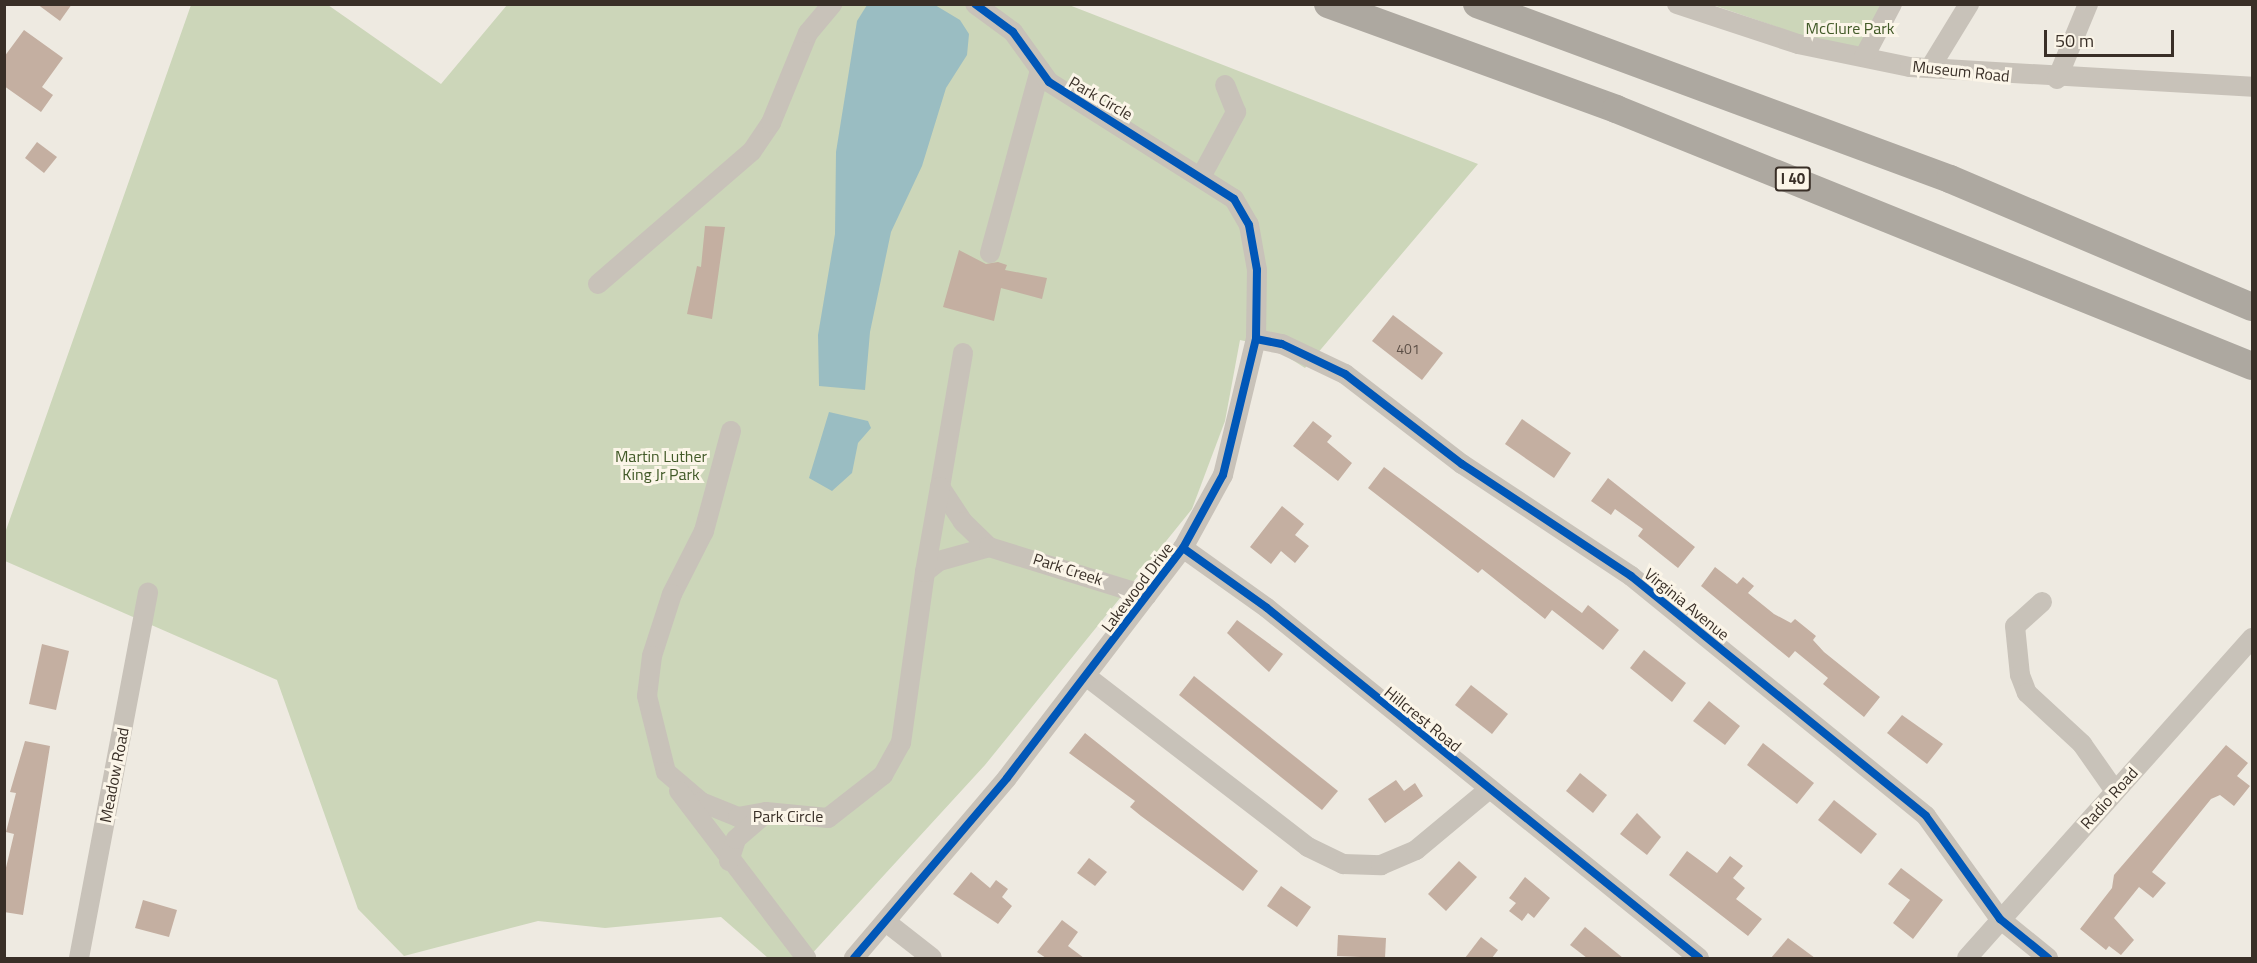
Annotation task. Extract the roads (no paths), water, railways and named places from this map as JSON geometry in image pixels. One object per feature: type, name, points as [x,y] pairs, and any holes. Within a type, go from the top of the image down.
[{"type":"highway","name":"I 40","points":[[1328,4],[1616,109],[2253,366]]},
{"type":"highway","points":[[1477,4],[1950,179],[2253,307]]},
{"type":"street","points":[[598,284],[752,151],[771,123],[808,33],[832,4]]},
{"type":"street","name":"Park Circle","points":[[975,4],[1013,32],[1040,70],[1076,101],[1202,175]]},
{"type":"street","name":"Museum Road","points":[[1677,4],[1798,44],[1930,68],[2057,79],[2253,87]]},
{"type":"street","points":[[1864,57],[1892,4]]},
{"type":"street","points":[[1930,68],[1969,4]]},
{"type":"street","points":[[2057,79],[2088,4]]},
{"type":"street","points":[[990,253],[1040,70]]},
{"type":"street","points":[[1202,175],[1236,112],[1225,85]]},
{"type":"street","name":"Lakewood Drive","points":[[854,958],[886,922],[1086,676],[1183,548],[1223,475],[1256,339],[1257,270],[1249,225],[1234,199],[1202,175]]},
{"type":"street","name":"Virginia Avenue","points":[[1256,339],[1282,344],[1345,374],[1462,464],[1631,576],[1926,816],[2000,919],[2048,958]]},
{"type":"street","points":[[925,572],[963,353]]},
{"type":"street","points":[[731,431],[704,531],[672,594],[652,656],[647,696],[666,772],[729,861],[806,958]]},
{"type":"street","points":[[940,487],[963,522],[989,547]]},
{"type":"street","points":[[925,572],[939,561],[989,547]]},
{"type":"street","name":"Park Creek","points":[[989,547],[1147,596]]},
{"type":"street","name":"Hillcrest Road","points":[[1183,548],[1267,608],[1488,790],[1699,958]]},
{"type":"street","name":"Park Circle","points":[[666,772],[701,802],[738,817],[766,812],[828,818],[883,775],[901,743],[925,572]]},
{"type":"street","name":"Meadow Road","points":[[79,958],[148,592]]},
{"type":"street","points":[[2042,602],[2015,626],[2020,675],[2027,693],[2082,744],[2115,791]]},
{"type":"street","name":"Radio Road","points":[[1967,958],[2253,638]]},
{"type":"street","points":[[1086,676],[1308,847],[1343,864],[1381,865],[1416,850],[1488,790]]},
{"type":"street","points":[[729,861],[736,839],[766,812]]},
{"type":"street","points":[[886,922],[932,958]]},
{"type":"water","points":[[867,5],[935,5],[960,20],[969,34],[967,55],[946,88],[922,166],[891,232],[870,332],[865,390],[819,386],[818,335],[835,234],[836,152],[857,21]]},
{"type":"water","points":[[829,412],[868,421],[871,428],[858,443],[852,473],[832,491],[809,478]]},
{"type":"park label","name":"McClure Park","points":[[1850,28]]},
{"type":"park label","name":"Martin Luther King Jr Park","points":[[661,465]]}]
